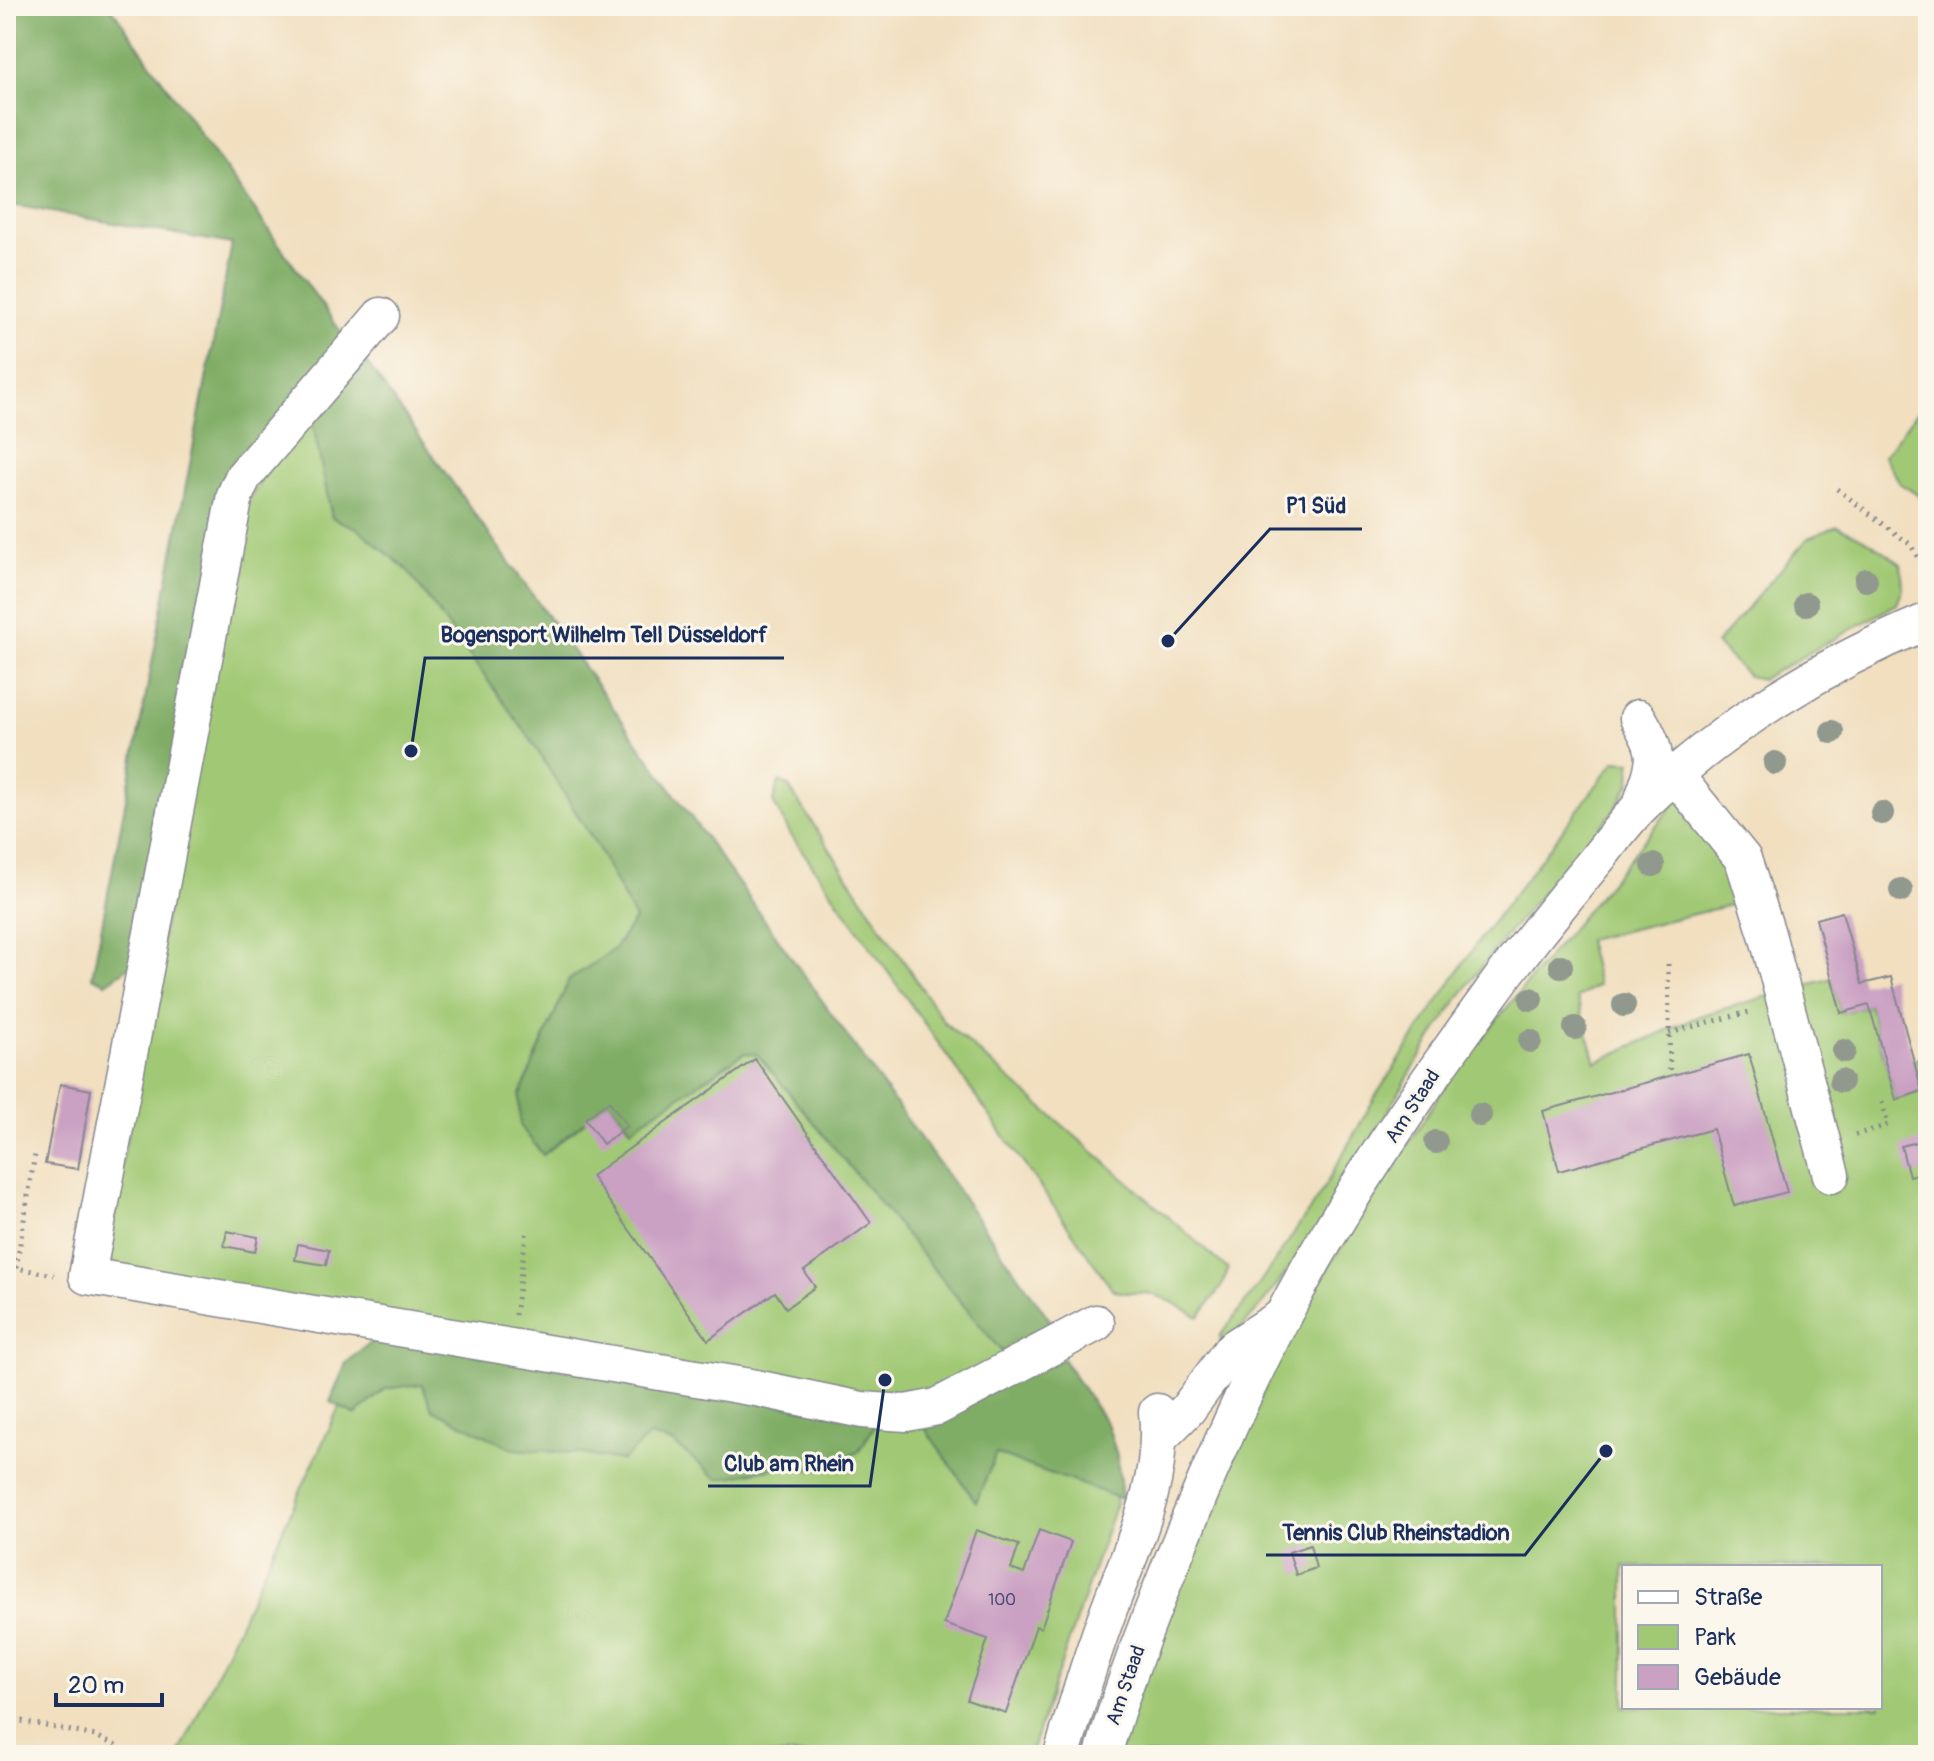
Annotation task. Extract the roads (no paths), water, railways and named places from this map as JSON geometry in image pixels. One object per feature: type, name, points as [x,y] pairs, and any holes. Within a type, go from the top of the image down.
[{"type":"street","points":[[381,316],[243,477],[235,495],[228,519],[87,1276],[756,1388],[862,1410],[906,1413],[937,1407],[1096,1323]]},
{"type":"street","name":"Am Staad","points":[[1103,1755],[1143,1634],[1194,1506],[1284,1315],[1327,1236],[1440,1063],[1519,955],[1640,806],[1675,775],[1761,710],[1869,645],[1928,621]]},
{"type":"street","points":[[1638,718],[1654,744],[1654,762],[1640,806]]},
{"type":"street","points":[[1675,775],[1743,859],[1786,1003],[1827,1159]]},
{"type":"street","name":"Am Staad","points":[[1062,1755],[1105,1619],[1152,1492],[1158,1425],[1187,1410],[1232,1349],[1284,1315]]},
{"type":"street","points":[[1152,1492],[1194,1506]]},
{"type":"place","name":"P1 Süd","points":[[1168,641]]},
{"type":"place","name":"Bogensport Wilhelm Tell Düsseldorf","points":[[411,751]]},
{"type":"place","name":"Club am Rhein","points":[[885,1380]]},
{"type":"place","name":"Tennis Club Rheinstadion","points":[[1606,1451]]}]
